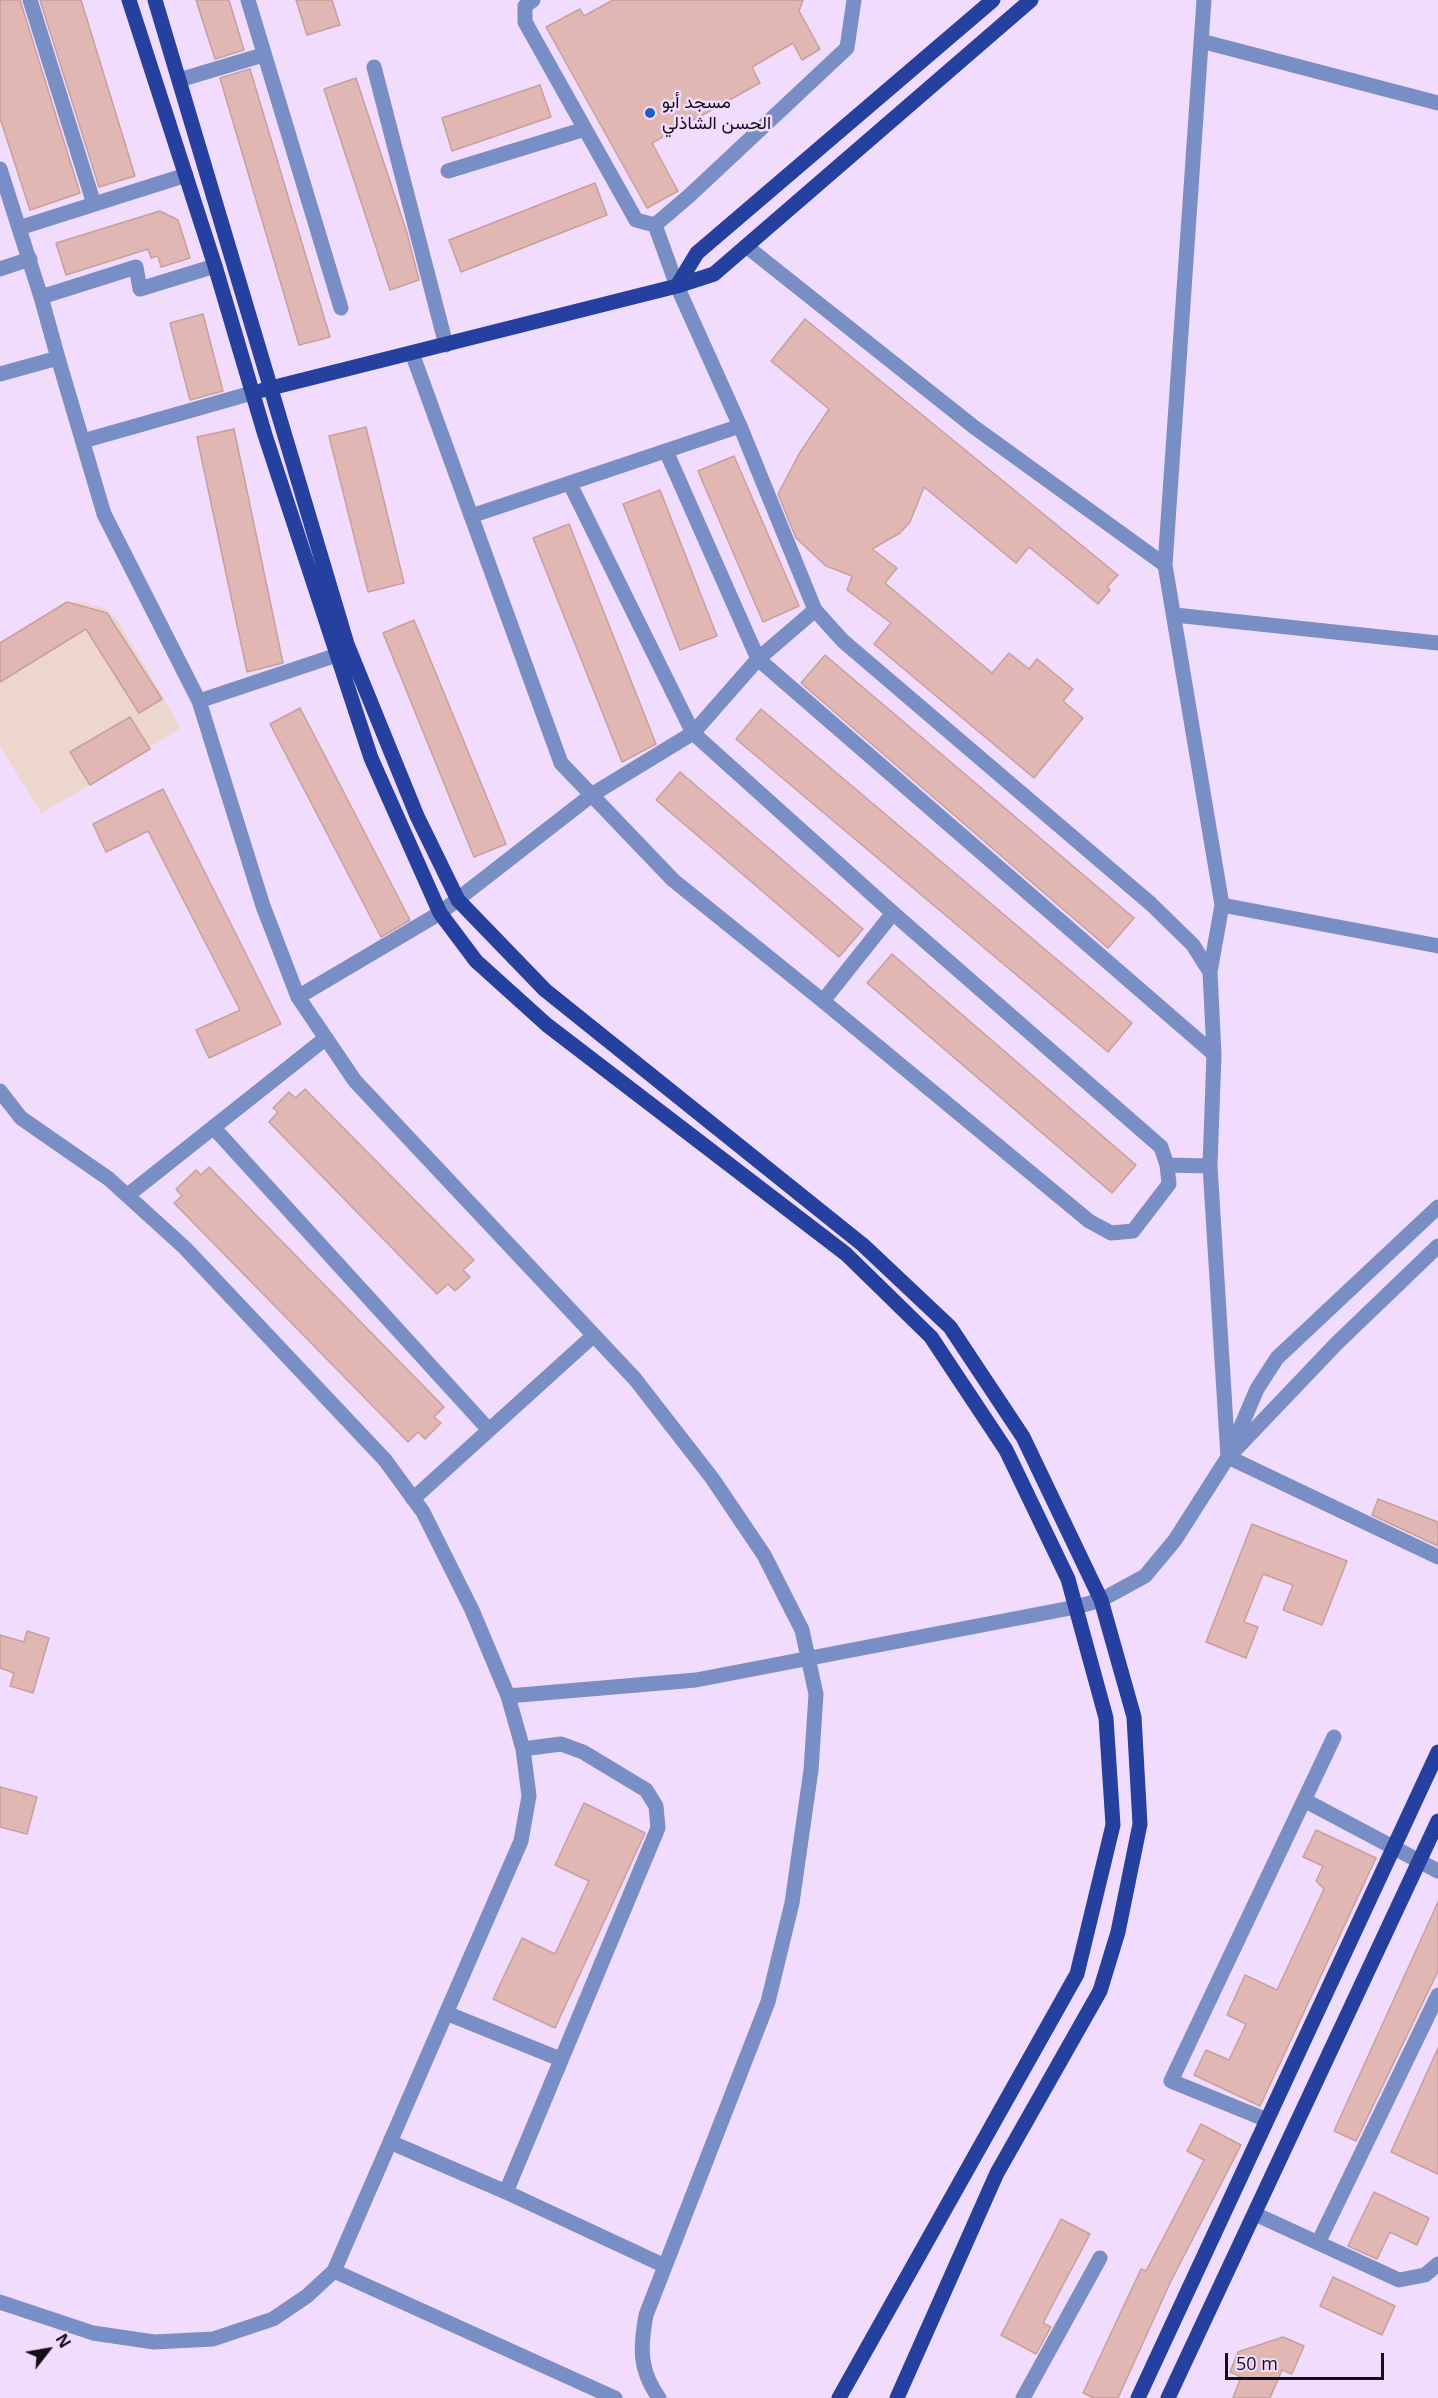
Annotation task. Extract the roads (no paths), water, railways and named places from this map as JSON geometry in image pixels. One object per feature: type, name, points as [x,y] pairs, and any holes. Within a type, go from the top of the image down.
[{"type":"main road","points":[[129,0],[215,266],[252,393],[371,758],[440,913],[476,961],[547,1024],[846,1254],[932,1336],[1006,1450],[1068,1579],[1106,1718],[1113,1825],[1077,1974],[839,2398]]},
{"type":"main road","points":[[155,0],[347,644],[417,816],[458,900],[545,990],[863,1245],[950,1327],[1023,1437],[1101,1600],[1134,1717],[1140,1824],[1118,1932],[1100,1991],[997,2173],[897,2398]]},
{"type":"main road","points":[[677,285],[697,252],[993,0]]},
{"type":"main road","points":[[252,393],[446,345],[714,274],[1031,0]]},
{"type":"main road","points":[[1138,2398],[1438,1752]]},
{"type":"main road","points":[[1168,2398],[1438,1821]]},
{"type":"street","points":[[30,0],[94,204]]},
{"type":"street","points":[[248,0],[341,308]]},
{"type":"street","points":[[533,0],[525,6],[525,22],[636,220],[655,225]]},
{"type":"street","points":[[655,225],[847,48],[854,0]]},
{"type":"street","points":[[1204,0],[1165,565],[1222,905],[1210,972],[1214,1054],[1210,1166],[1228,1457]]},
{"type":"street","points":[[1201,41],[1438,103]]},
{"type":"street","points":[[179,80],[263,55]]},
{"type":"street","points":[[374,67],[446,345]]},
{"type":"street","points":[[448,171],[585,129]]},
{"type":"street","points":[[0,169],[30,259],[104,514],[198,701],[263,906],[298,997],[355,1081],[635,1379],[712,1478],[764,1555],[802,1630],[816,1694],[812,1770],[792,1904],[768,2002],[646,2315],[641,2346],[643,2365],[650,2386],[659,2398]]},
{"type":"street","points":[[19,228],[186,175]]},
{"type":"street","points":[[655,225],[677,285],[740,426],[815,610],[843,641],[1151,904],[1193,945],[1210,972]]},
{"type":"street","points":[[746,246],[974,428],[1165,565]]},
{"type":"street","points":[[0,269],[30,259]]},
{"type":"street","points":[[41,297],[136,267],[140,289],[215,266]]},
{"type":"street","points":[[412,353],[561,763],[593,794],[672,880],[823,1000],[1089,1221],[1111,1233],[1133,1231],[1169,1184],[1167,1165],[1161,1147],[893,913],[693,733],[570,484]]},
{"type":"street","points":[[0,374],[58,358]]},
{"type":"street","points":[[82,441],[252,393]]},
{"type":"street","points":[[471,516],[740,426]]},
{"type":"street","points":[[666,451],[758,659],[1214,1054]]},
{"type":"street","points":[[298,997],[440,913],[593,794],[693,733],[758,659],[815,610]]},
{"type":"street","points":[[1175,615],[1438,642]]},
{"type":"street","points":[[198,701],[337,655]]},
{"type":"street","points":[[1222,905],[1438,946]]},
{"type":"street","points":[[823,1000],[893,913]]},
{"type":"street","points":[[128,1195],[326,1038]]},
{"type":"street","points":[[0,1091],[21,1119],[89,1164],[128,1195],[184,1248],[377,1452],[423,1512],[472,1610],[508,1696],[524,1749],[529,1796],[520,1841],[334,2271],[307,2296],[273,2319],[213,2339],[154,2342],[93,2333],[0,2302]]},
{"type":"street","points":[[213,1127],[489,1430]]},
{"type":"street","points":[[1167,1165],[1210,1166]]},
{"type":"street","points":[[508,1696],[696,1680],[808,1660],[1076,1607],[1101,1600],[1145,1576],[1175,1540],[1228,1457],[1257,1389],[1277,1358],[1438,1207]]},
{"type":"street","points":[[1228,1457],[1337,1343],[1438,1246]]},
{"type":"street","points":[[413,1499],[594,1335]]},
{"type":"street","points":[[1228,1457],[1438,1557]]},
{"type":"street","points":[[1267,2120],[1171,2081],[1334,1737]]},
{"type":"street","points":[[506,2192],[658,1828],[656,1806],[646,1790],[583,1752],[561,1744],[524,1749]]},
{"type":"street","points":[[1304,1800],[1438,1870]]},
{"type":"street","points":[[1318,2243],[1438,1995]]},
{"type":"street","points":[[446,2013],[560,2059]]},
{"type":"street","points":[[390,2142],[506,2192],[665,2266]]},
{"type":"street","points":[[1255,2214],[1399,2280],[1425,2275],[1438,2264]]},
{"type":"street","points":[[1023,2398],[1100,2258]]},
{"type":"street","points":[[334,2271],[615,2398]]},
{"type":"place","name":"مسجد أبو الحسن الشاذلي","points":[[650,113]]}]
